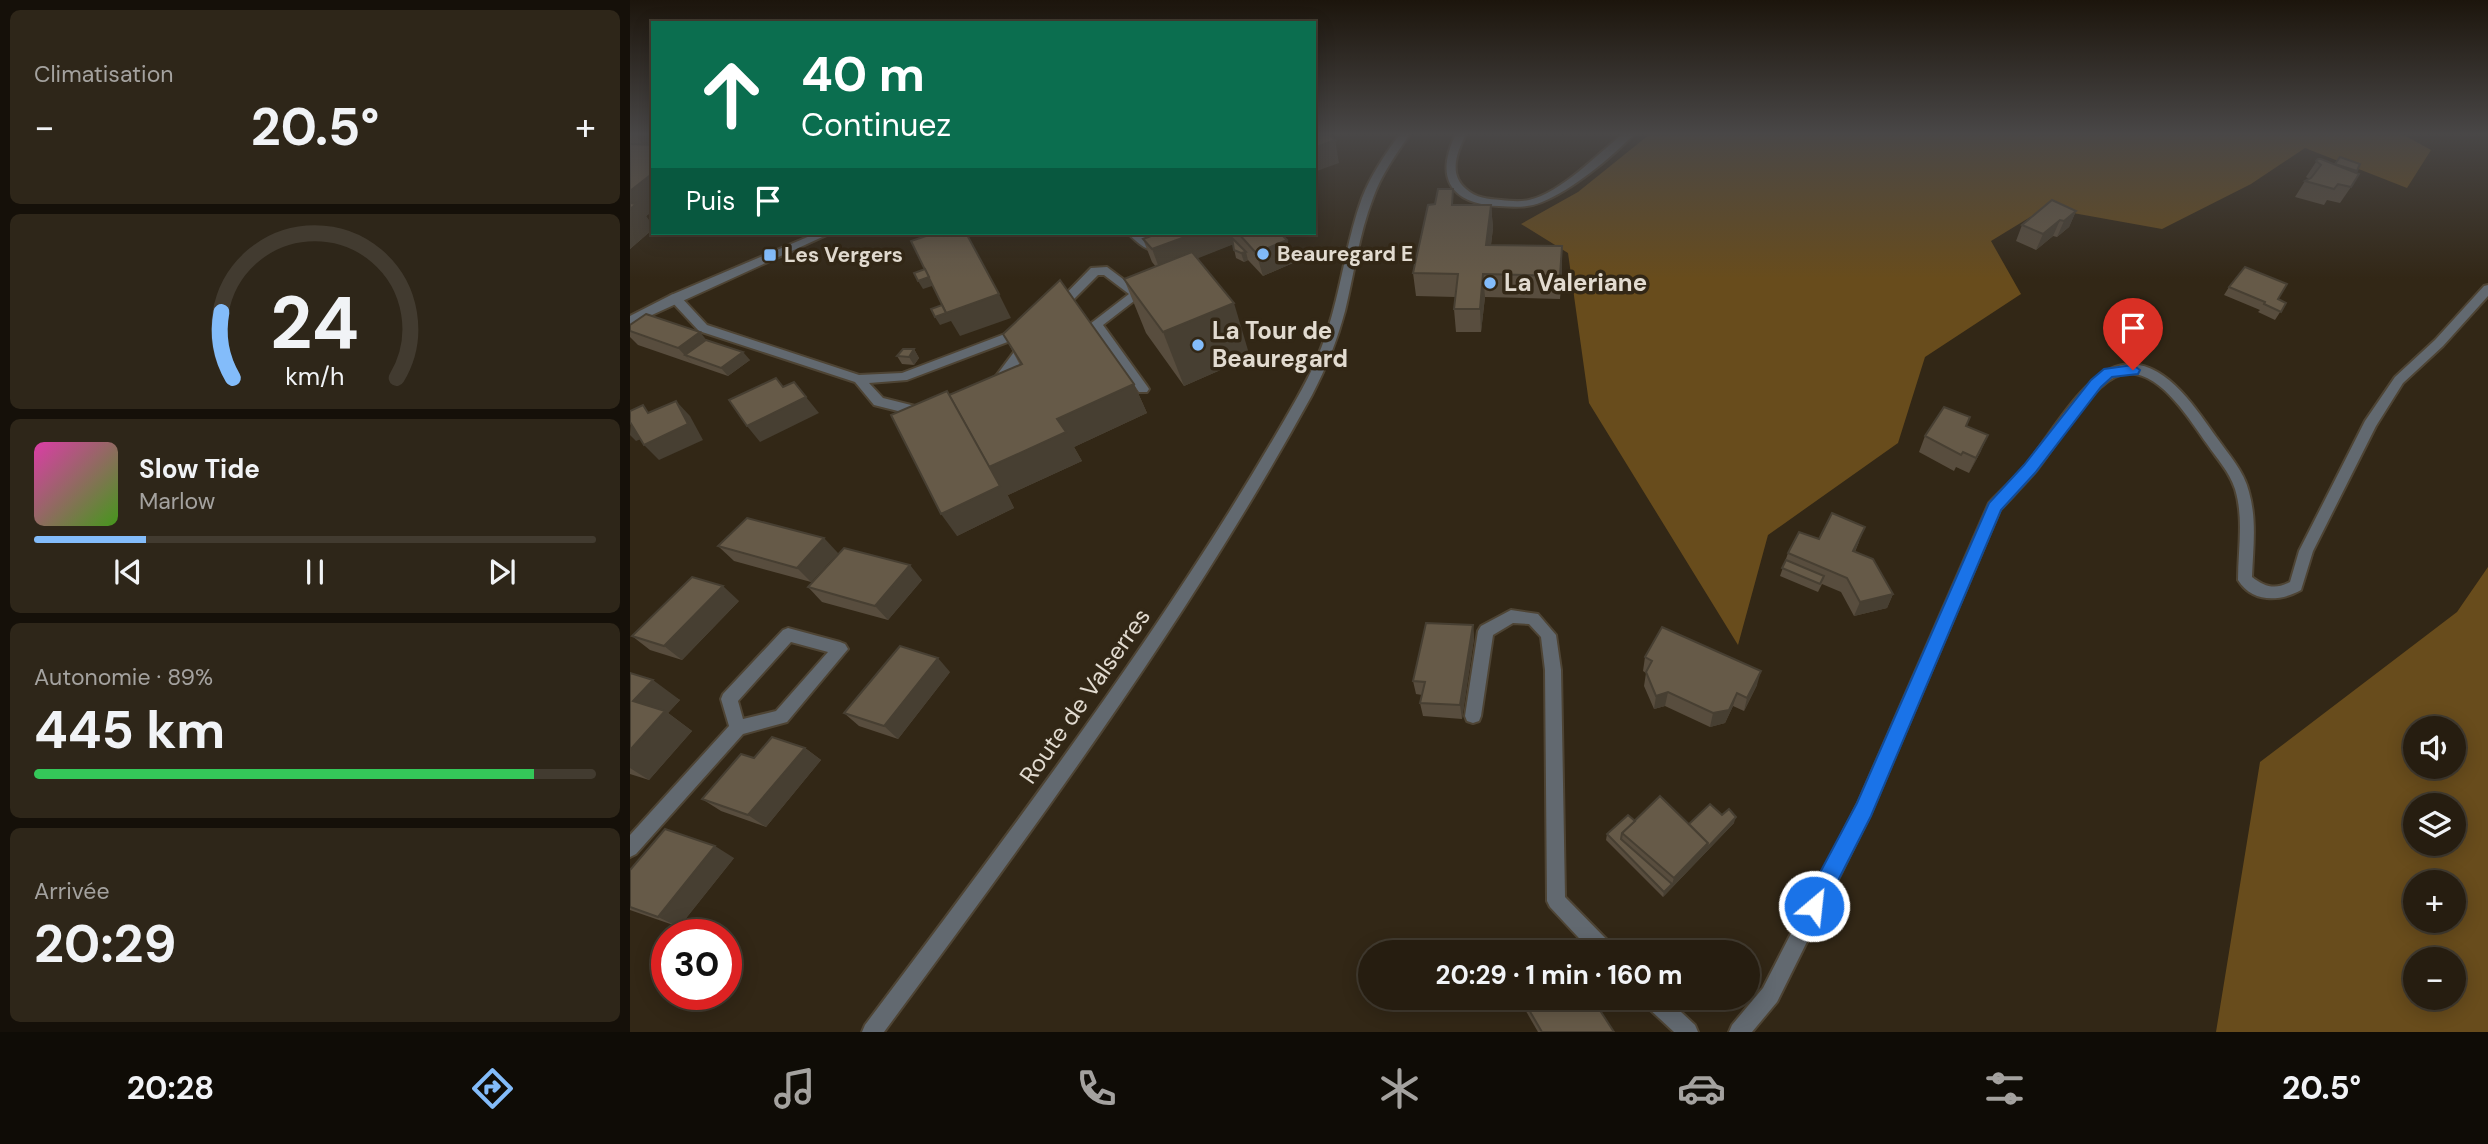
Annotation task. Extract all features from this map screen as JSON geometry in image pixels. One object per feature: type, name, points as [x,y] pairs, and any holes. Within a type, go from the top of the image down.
[{"type":"street","name":"Route de Valserres","points":[[872,1032],[1109,709],[1186,592],[1266,461],[1316,374],[1343,302],[1364,208],[1374,182]]},
{"type":"street","points":[[1454,182],[1471,199],[1513,204],[1535,201],[1566,182]]},
{"type":"street","points":[[630,321],[675,298],[821,235]]},
{"type":"street","points":[[1136,235],[1155,249],[1175,241]]},
{"type":"street","points":[[1052,314],[1095,271],[1107,271],[1137,294],[1096,324],[1143,390]]},
{"type":"street","points":[[1739,1032],[1770,995],[1864,809],[1994,507],[2030,469],[2096,383],[2109,373],[2133,370],[2153,374],[2172,386],[2238,480],[2247,529],[2245,580],[2261,593],[2284,593],[2296,586],[2306,551],[2330,498],[2370,424],[2399,380],[2439,343],[2488,289]]},
{"type":"street","points":[[675,298],[703,328],[859,379],[903,377],[1034,330],[1000,379],[978,388]]},
{"type":"street","points":[[859,379],[879,402],[921,413],[932,408]]},
{"type":"street","points":[[1473,716],[1486,631],[1511,616],[1533,618],[1548,635],[1553,670],[1556,901],[1593,940]]},
{"type":"street","points":[[630,848],[738,729],[781,716],[840,649],[788,635],[729,699],[738,729]]},
{"type":"street","points":[[1665,1010],[1688,1032]]},
{"type":"shaded area","points":[[1590,182],[2254,182],[2162,229],[2045,208],[1991,241],[2021,294],[1925,357],[1898,443],[1768,535],[1738,645],[1589,403],[1568,253],[1521,224],[1578,192]]},
{"type":"shaded area","points":[[2392,182],[2411,182],[2407,188]]},
{"type":"shaded area","points":[[2488,567],[2488,1032],[2216,1032],[2260,762],[2457,612]]},
{"type":"building","points":[[630,182],[641,182],[630,191]]},
{"type":"building","points":[[2309,182],[2354,182],[2351,187],[2338,184],[2334,189]]},
{"type":"building","points":[[1438,189],[1453,189],[1452,205],[1491,205],[1486,245],[1562,246],[1560,276],[1483,274],[1480,309],[1454,309],[1458,274],[1413,273],[1428,205],[1435,204]]},
{"type":"building","points":[[2052,200],[2076,211],[2043,234],[2022,225]]},
{"type":"building","points":[[929,235],[967,235],[999,294],[946,313],[911,241]]},
{"type":"building","points":[[1154,235],[1190,235],[1152,249],[1143,239]]},
{"type":"building","points":[[1240,235],[1282,235],[1287,240],[1256,253]]},
{"type":"building","points":[[1232,238],[1246,252],[1234,250]]},
{"type":"building","points":[[1192,252],[1234,303],[1163,332],[1124,279]]},
{"type":"building","points":[[2245,267],[2287,284],[2278,299],[2286,303],[2281,312],[2229,287]]},
{"type":"building","points":[[925,269],[929,277],[918,281],[914,273]]},
{"type":"building","points":[[1060,280],[1134,384],[1057,419],[1066,432],[989,467],[949,395],[1022,364],[1003,334]]},
{"type":"building","points":[[942,305],[946,313],[935,317],[931,309]]},
{"type":"building","points":[[646,314],[700,332],[678,348],[630,331],[630,325]]},
{"type":"building","points":[[706,340],[743,352],[721,368],[685,355]]},
{"type":"building","points":[[903,349],[914,349],[909,357],[897,356]]},
{"type":"building","points":[[776,378],[783,387],[794,382],[806,397],[747,426],[729,400]]},
{"type":"building","points":[[947,391],[1000,486],[941,514],[891,415]]},
{"type":"building","points":[[676,401],[688,424],[644,445],[630,422],[630,411],[643,405],[648,413]]},
{"type":"building","points":[[1944,407],[1970,417],[1966,426],[1988,435],[1976,458],[1963,452],[1961,455],[1925,436]]},
{"type":"building","points":[[1832,513],[1865,527],[1853,551],[1873,559],[1893,594],[1860,602],[1847,578],[1788,553],[1799,532],[1819,539]]},
{"type":"building","points":[[747,518],[824,538],[797,568],[718,546]]},
{"type":"building","points":[[844,548],[910,565],[875,606],[808,587]]},
{"type":"building","points":[[1786,560],[1824,576],[1820,584],[1782,568]]},
{"type":"building","points":[[692,577],[723,586],[664,646],[632,636]]},
{"type":"building","points":[[1426,623],[1473,625],[1460,705],[1420,703],[1425,682],[1413,681]]},
{"type":"building","points":[[1662,627],[1761,671],[1747,698],[1737,693],[1729,710],[1713,713],[1668,692],[1656,696],[1646,672],[1652,661],[1645,657]]},
{"type":"building","points":[[900,646],[938,658],[884,726],[844,713]]},
{"type":"building","points":[[630,673],[653,680],[633,701],[665,711],[630,750]]},
{"type":"building","points":[[772,737],[805,748],[748,815],[702,799],[741,754],[754,758]]},
{"type":"building","points":[[1660,796],[1708,843],[1674,878],[1622,833]]},
{"type":"building","points":[[1710,804],[1722,815],[1729,809],[1736,817],[1706,849],[1708,843],[1689,824]]},
{"type":"building","points":[[1628,815],[1635,821],[1622,833],[1621,839],[1672,884],[1664,892],[1607,834]]},
{"type":"building","points":[[665,829],[715,846],[658,917],[630,907],[630,870]]},
{"type":"building","points":[[1529,1010],[1600,1010],[1614,1032],[1542,1032]]},
{"type":"place","name":"Beauregard E","points":[[1263,254]]},
{"type":"place","name":"Les Vergers","points":[[770,255]]},
{"type":"place","name":"La Valeriane","points":[[1490,283]]},
{"type":"place","name":"La Tour de Beauregard","points":[[1198,345]]},
{"type":"route","points":[[1814,906],[1864,809],[1994,507],[2030,469],[2096,383],[2109,373],[2133,370]]}]
